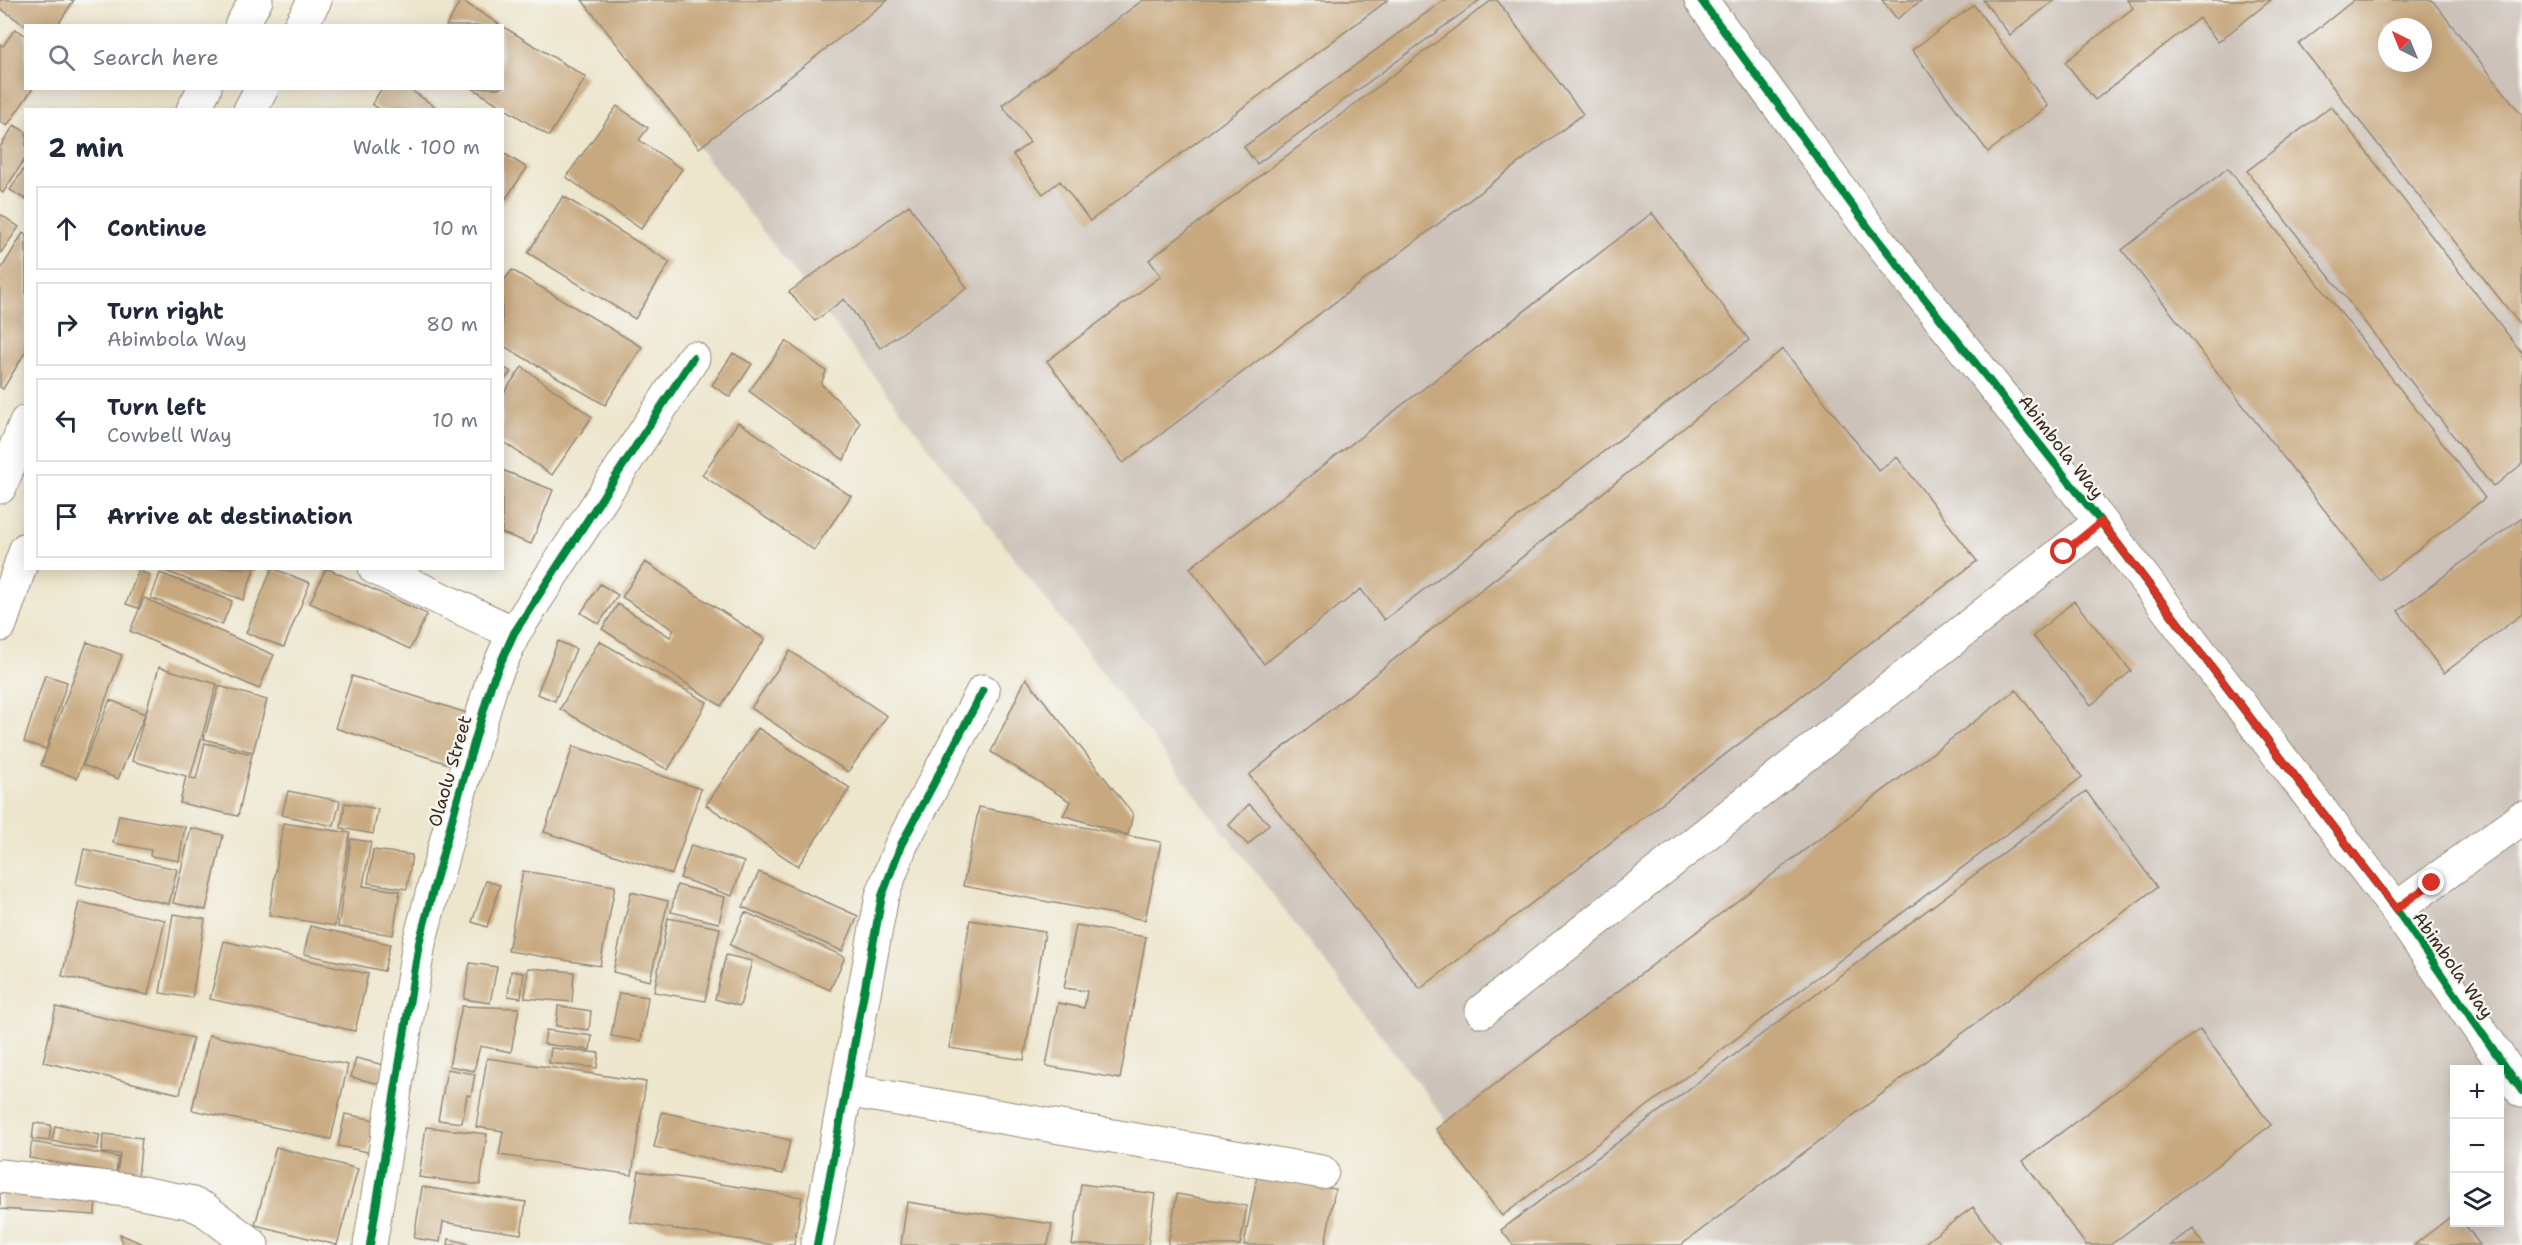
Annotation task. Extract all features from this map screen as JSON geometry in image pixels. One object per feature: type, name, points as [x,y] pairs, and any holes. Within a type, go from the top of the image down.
[{"type":"street","points":[[243,24],[256,0]]},
{"type":"street","points":[[301,24],[315,0]]},
{"type":"street","name":"Abimbola Way","points":[[1701,0],[1871,231],[2101,522],[2396,909],[2522,1090]]},
{"type":"street","points":[[194,108],[204,90]]},
{"type":"street","points":[[251,108],[261,90]]},
{"type":"street","name":"Olaolu Street","points":[[370,1245],[419,943],[492,682],[514,633],[693,358]]},
{"type":"street","points":[[0,487],[24,427]]},
{"type":"street","points":[[1482,1011],[2101,522]]},
{"type":"street","points":[[0,625],[24,555]]},
{"type":"street","points":[[379,570],[514,633]]},
{"type":"street","points":[[817,1245],[882,896],[901,845],[983,691]]},
{"type":"street","points":[[2396,909],[2522,818]]},
{"type":"street","points":[[845,1090],[1322,1172]]},
{"type":"street","points":[[0,1176],[126,1190],[188,1202],[204,1209],[252,1245]]},
{"type":"shaded area","points":[[585,0],[2522,0],[2522,1245],[1542,1245]]},
{"type":"building","points":[[0,0],[74,0],[58,24],[24,25],[0,8]]},
{"type":"building","points":[[461,0],[499,24],[447,24]]},
{"type":"building","points":[[582,0],[888,0],[699,148]]},
{"type":"building","points":[[1143,0],[1388,0],[1090,221],[1060,181],[1043,194],[1013,155],[1030,142],[1002,105]]},
{"type":"building","points":[[1444,0],[1480,0],[1257,164],[1244,147]]},
{"type":"building","points":[[1492,0],[1497,0],[1583,114],[1123,463],[1047,361],[1161,276],[1149,260]]},
{"type":"building","points":[[1882,0],[1922,0],[1897,19]]},
{"type":"building","points":[[1983,0],[2055,0],[2010,35]]},
{"type":"building","points":[[2127,0],[2271,0],[2218,42],[2199,18],[2095,100],[2065,62],[2133,8]]},
{"type":"building","points":[[2354,0],[2432,0],[2522,115],[2522,327],[2299,44]]},
{"type":"building","points":[[1974,5],[2048,106],[1988,152],[1912,50]]},
{"type":"building","points":[[504,27],[586,77],[549,136],[475,90],[504,90]]},
{"type":"building","points":[[15,29],[24,35],[24,90],[32,90],[7,126],[0,121],[0,44],[3,46]]},
{"type":"building","points":[[381,90],[411,90],[437,108],[378,108],[372,104]]},
{"type":"building","points":[[617,106],[648,128],[639,140],[682,169],[641,229],[566,177]]},
{"type":"building","points":[[2331,106],[2522,353],[2522,464],[2493,487],[2247,171]]},
{"type":"building","points":[[14,125],[24,131],[24,160],[3,193],[0,191],[0,147]]},
{"type":"building","points":[[504,153],[527,168],[504,201]]},
{"type":"building","points":[[24,168],[24,199],[10,190]]},
{"type":"building","points":[[2228,168],[2485,498],[2379,580],[2122,250]]},
{"type":"building","points":[[563,196],[670,262],[635,319],[528,253]]},
{"type":"building","points":[[909,205],[967,288],[880,348],[844,299],[815,321],[789,292]]},
{"type":"building","points":[[1652,213],[1749,340],[1384,620],[1361,589],[1264,664],[1190,568]]},
{"type":"building","points":[[0,214],[19,227],[0,254]]},
{"type":"building","points":[[23,233],[24,354],[3,389],[0,387],[0,271]]},
{"type":"building","points":[[512,270],[642,347],[605,405],[504,346],[504,280]]},
{"type":"building","points":[[786,341],[826,371],[821,384],[860,422],[844,460],[749,391]]},
{"type":"building","points":[[1783,349],[1879,471],[1897,457],[1977,561],[1420,989],[1249,775]]},
{"type":"building","points":[[733,353],[752,364],[730,397],[712,385]]},
{"type":"building","points":[[504,367],[511,372],[504,381]]},
{"type":"building","points":[[522,367],[592,417],[552,475],[504,442],[504,392]]},
{"type":"building","points":[[738,422],[851,496],[814,550],[702,475]]},
{"type":"building","points":[[504,471],[553,490],[531,544],[504,534]]},
{"type":"building","points":[[2522,517],[2522,614],[2444,673],[2398,611]]},
{"type":"building","points":[[645,562],[765,639],[721,706],[602,629],[618,604],[670,637],[674,630],[622,597]]},
{"type":"building","points":[[162,570],[254,570],[243,600]]},
{"type":"building","points":[[271,570],[277,570],[310,583],[284,647],[246,633]]},
{"type":"building","points":[[325,570],[330,570],[427,614],[410,649],[310,603]]},
{"type":"building","points":[[138,571],[150,575],[138,608],[126,604]]},
{"type":"building","points":[[160,573],[232,601],[222,625],[151,598]]},
{"type":"building","points":[[600,584],[618,595],[599,624],[581,613]]},
{"type":"building","points":[[144,598],[274,655],[259,689],[130,631]]},
{"type":"building","points":[[2074,601],[2131,671],[2091,705],[2033,636]]},
{"type":"building","points":[[558,641],[576,649],[555,701],[537,694]]},
{"type":"building","points":[[599,641],[707,702],[668,770],[560,709]]},
{"type":"building","points":[[87,642],[122,655],[77,778],[41,765]]},
{"type":"building","points":[[790,651],[887,716],[848,772],[751,708]]},
{"type":"building","points":[[159,667],[217,684],[190,778],[196,779],[205,743],[252,754],[238,816],[180,803],[186,776],[132,761]]},
{"type":"building","points":[[45,675],[67,682],[46,749],[24,742]]},
{"type":"building","points":[[352,676],[470,714],[452,765],[335,728]]},
{"type":"building","points":[[1026,678],[1133,814],[1128,835],[1063,815],[1071,802],[991,752]]},
{"type":"building","points":[[219,686],[267,700],[253,752],[204,739]]},
{"type":"building","points":[[2016,690],[2082,777],[1502,1216],[1436,1129]]},
{"type":"building","points":[[110,700],[145,714],[118,779],[83,765]]},
{"type":"building","points":[[758,728],[850,788],[798,866],[706,805]]},
{"type":"building","points":[[573,746],[701,789],[672,874],[544,832]]},
{"type":"building","points":[[288,791],[340,801],[334,826],[282,815]]},
{"type":"building","points":[[2086,791],[2157,887],[1681,1245],[1513,1245],[1501,1230]]},
{"type":"building","points":[[345,803],[378,809],[373,834],[341,828]]},
{"type":"building","points":[[1249,804],[1269,824],[1248,845],[1229,825]]},
{"type":"building","points":[[979,807],[1161,842],[1145,920],[963,886]]},
{"type":"building","points":[[119,815],[185,827],[179,861],[150,856],[151,850],[113,843]]},
{"type":"building","points":[[283,823],[350,833],[335,926],[269,915]]},
{"type":"building","points":[[191,828],[223,835],[206,910],[173,903]]},
{"type":"building","points":[[351,839],[371,842],[363,886],[400,891],[393,935],[338,927]]},
{"type":"building","points":[[691,845],[744,862],[732,896],[680,878]]},
{"type":"building","points":[[84,849],[177,869],[169,904],[76,884]]},
{"type":"building","points":[[373,850],[412,855],[407,889],[368,883]]},
{"type":"building","points":[[523,871],[615,886],[600,966],[508,951]]},
{"type":"building","points":[[759,872],[858,916],[842,951],[743,907]]},
{"type":"building","points":[[486,881],[500,885],[487,927],[472,922]]},
{"type":"building","points":[[677,885],[725,897],[719,923],[671,912]]},
{"type":"building","points":[[631,892],[668,901],[650,981],[613,972]]},
{"type":"building","points":[[79,902],[165,920],[148,995],[62,976]]},
{"type":"building","points":[[745,912],[845,957],[830,990],[730,945]]},
{"type":"building","points":[[173,914],[205,919],[192,998],[160,993]]},
{"type":"building","points":[[668,918],[720,928],[705,1001],[654,992]]},
{"type":"building","points":[[970,920],[1045,932],[1024,1060],[949,1048]]},
{"type":"building","points":[[1076,925],[1146,937],[1120,1079],[1046,1066],[1058,1003],[1084,1008],[1087,991],[1064,988]]},
{"type":"building","points":[[310,926],[390,944],[384,971],[304,954]]},
{"type":"building","points":[[224,941],[368,974],[355,1031],[210,999]]},
{"type":"building","points":[[726,955],[752,961],[740,1006],[715,999]]},
{"type":"building","points":[[470,963],[497,967],[490,1003],[464,999]]},
{"type":"building","points":[[528,968],[574,972],[572,1002],[525,998]]},
{"type":"building","points":[[511,971],[524,973],[521,998],[508,996]]},
{"type":"building","points":[[619,993],[648,997],[641,1041],[611,1036]]},
{"type":"building","points":[[462,1006],[519,1008],[511,1052],[480,1046],[474,1071],[449,1066]]},
{"type":"building","points":[[558,1006],[591,1011],[589,1030],[556,1026]]},
{"type":"building","points":[[56,1007],[193,1038],[180,1094],[43,1062]]},
{"type":"building","points":[[2200,1029],[2271,1125],[2110,1245],[2086,1245],[2023,1161]]},
{"type":"building","points":[[546,1030],[592,1036],[590,1050],[544,1044]]},
{"type":"building","points":[[209,1035],[348,1065],[331,1139],[192,1110]]},
{"type":"building","points":[[551,1048],[599,1053],[597,1068],[549,1063]]},
{"type":"building","points":[[356,1058],[384,1065],[379,1084],[351,1077]]},
{"type":"building","points":[[487,1058],[646,1082],[632,1175],[499,1155],[503,1131],[476,1127]]},
{"type":"building","points":[[447,1069],[475,1074],[471,1096],[467,1095],[462,1123],[438,1120]]},
{"type":"building","points":[[662,1112],[790,1140],[783,1174],[654,1147]]},
{"type":"building","points":[[345,1114],[375,1120],[368,1152],[338,1146]]},
{"type":"building","points":[[34,1123],[51,1125],[49,1141],[32,1139]]},
{"type":"building","points":[[55,1126],[100,1135],[97,1149],[52,1141]]},
{"type":"building","points":[[426,1127],[487,1134],[480,1185],[419,1177]]},
{"type":"building","points":[[103,1134],[142,1138],[138,1177],[117,1174],[120,1154],[102,1153]]},
{"type":"building","points":[[32,1142],[118,1157],[116,1173],[29,1158]]},
{"type":"building","points":[[276,1147],[358,1169],[337,1245],[255,1225]]},
{"type":"building","points":[[639,1171],[802,1197],[794,1245],[774,1245],[630,1222]]},
{"type":"building","points":[[1257,1176],[1335,1189],[1325,1245],[1244,1245]]},
{"type":"building","points":[[1081,1184],[1155,1194],[1148,1245],[1072,1245]]},
{"type":"building","points":[[422,1187],[526,1202],[521,1234],[443,1222],[440,1242],[414,1238]]},
{"type":"building","points":[[0,1190],[96,1195],[95,1215],[0,1209]]},
{"type":"building","points":[[1177,1194],[1247,1206],[1240,1245],[1168,1245]]},
{"type":"building","points":[[907,1202],[1052,1224],[1048,1245],[901,1245]]},
{"type":"building","points":[[1973,1207],[2001,1245],[1922,1245]]},
{"type":"building","points":[[2450,1217],[2450,1227],[2467,1227],[2480,1245],[2414,1245]]},
{"type":"building","points":[[2193,1228],[2204,1245],[2170,1245]]},
{"type":"building","points":[[120,1234],[145,1245],[123,1245]]},
{"type":"building","points":[[449,1239],[470,1244],[470,1245],[448,1245]]},
{"type":"cycle path","points":[[1701,0],[1871,231],[2101,522],[2396,909],[2522,1091]]},
{"type":"cycle path","points":[[370,1245],[419,943],[492,682],[514,633],[693,358]]},
{"type":"cycle path","points":[[817,1245],[882,896],[901,845],[983,691]]},
{"type":"route","points":[[2064,552],[2101,522],[2396,909],[2432,883]]}]
